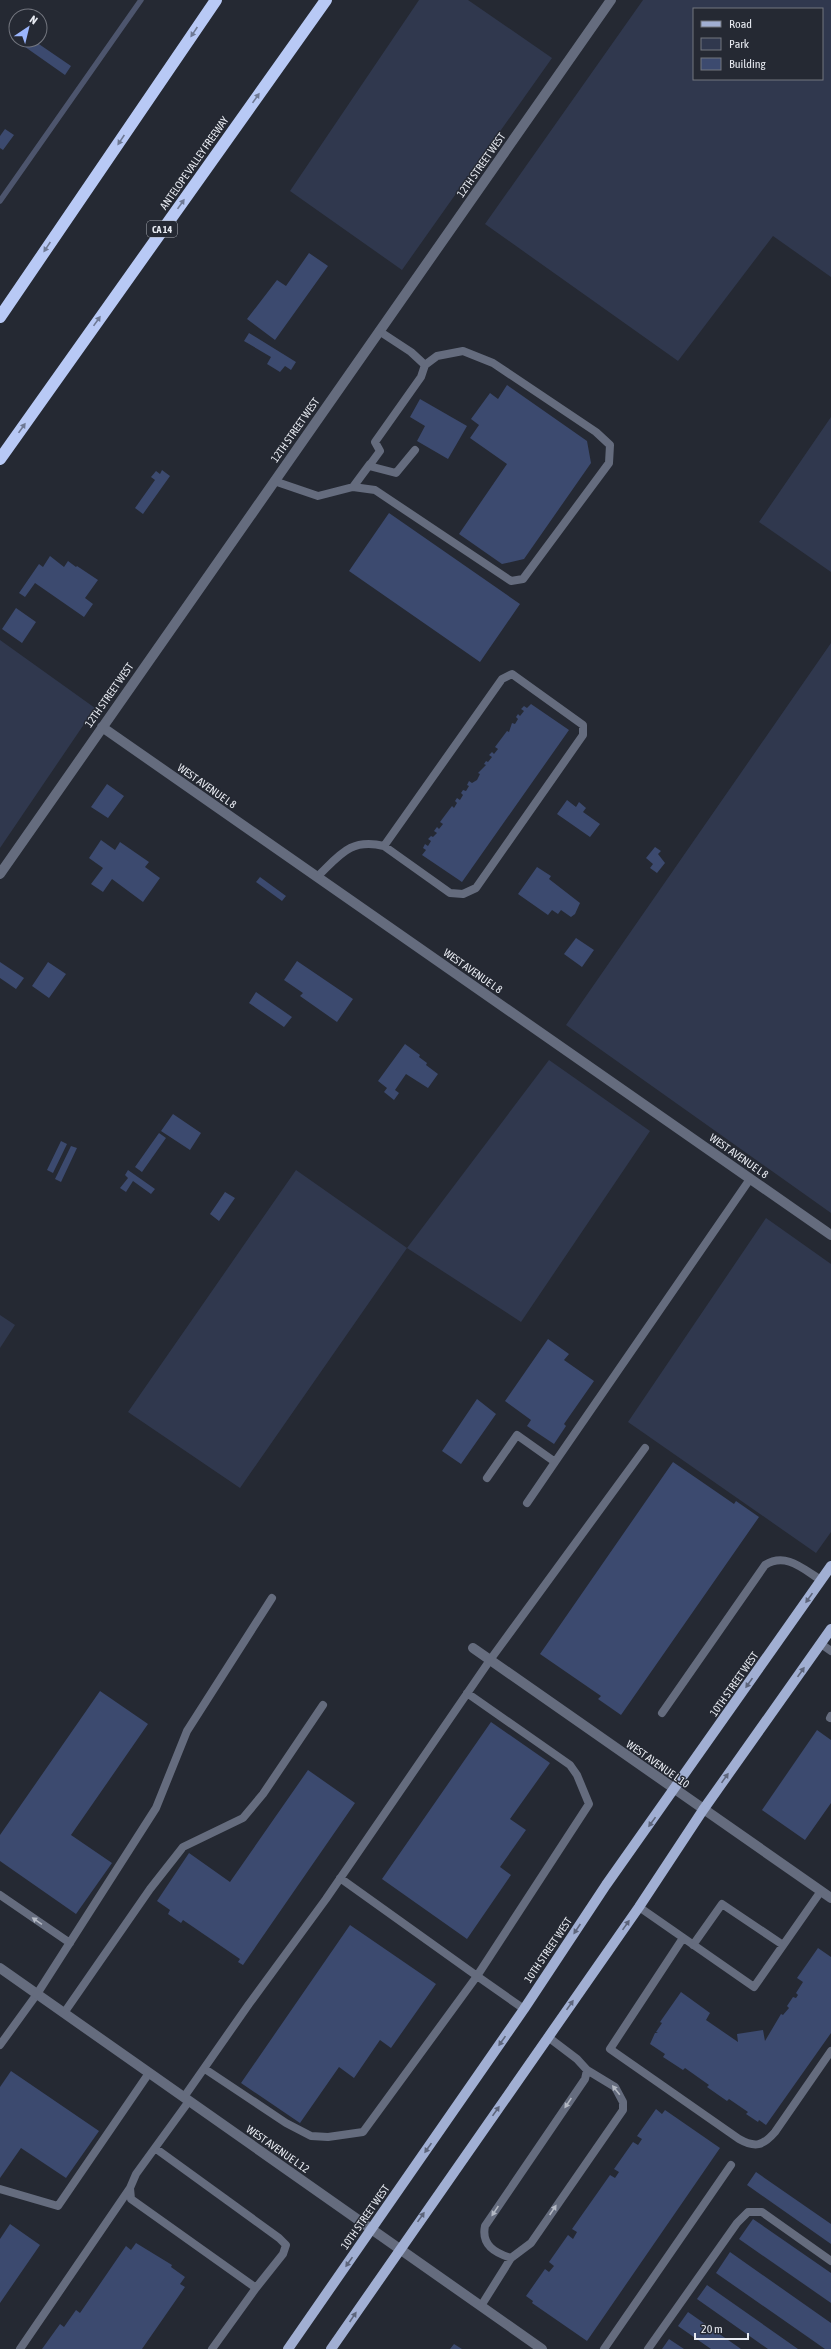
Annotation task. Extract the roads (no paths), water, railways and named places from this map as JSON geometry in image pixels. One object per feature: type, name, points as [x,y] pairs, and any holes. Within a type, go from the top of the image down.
[{"type":"highway","points":[[0,317],[216,0]]},
{"type":"highway","name":"ANTELOPE VALLEY FREEWAY","points":[[0,460],[326,0]]},
{"type":"main road","name":"10TH STREET WEST","points":[[288,2349],[524,2009],[606,1885],[675,1791],[831,1566]]},
{"type":"main road","points":[[331,2349],[399,2249],[639,1907],[703,1810],[831,1629]]},
{"type":"street","name":"12TH STREET WEST","points":[[0,874],[611,0]]},
{"type":"street","name":"WEST AVENUE L 8","points":[[102,727],[831,1235]]},
{"type":"street","name":"WEST AVENUE L 10","points":[[472,1648],[675,1791],[831,1898]]},
{"type":"street","name":"WEST AVENUE L 12","points":[[0,1968],[542,2349]]},
{"type":"lane","points":[[379,331],[411,352],[425,365]]},
{"type":"lane","points":[[274,481],[318,496],[353,487],[375,490],[511,581],[523,579],[609,463],[610,445],[596,432],[493,363],[463,351],[437,356],[425,365],[421,376],[375,442],[380,451],[353,487]]},
{"type":"lane","points":[[370,464],[369,466],[396,473],[415,450]]},
{"type":"lane","points":[[317,876],[346,849],[367,842],[384,846],[450,893],[463,894],[476,888],[583,735],[583,725],[512,674],[502,679],[384,846]]},
{"type":"lane","points":[[527,1503],[750,1178]]},
{"type":"lane","points":[[486,1478],[517,1435],[555,1462]]},
{"type":"lane","points":[[20,2349],[130,2188],[136,2174],[155,2148],[205,2069],[249,2004],[340,1878],[490,1660],[645,1448]]},
{"type":"lane","points":[[662,1713],[765,1565],[774,1560],[790,1560],[821,1580]]},
{"type":"lane","points":[[0,2045],[37,1994],[156,1808],[187,1731],[272,1598]]},
{"type":"lane","points":[[821,1644],[831,1651]]},
{"type":"lane","points":[[205,2069],[286,2123],[311,2136],[328,2137],[363,2132],[477,1976],[589,1804],[580,1780],[570,1764],[467,1693]]},
{"type":"lane","points":[[64,2013],[150,1889],[183,1847],[243,1818],[262,1794],[323,1706]]},
{"type":"lane","points":[[340,1878],[524,2009]]},
{"type":"lane","points":[[639,1907],[754,1987],[821,1891]]},
{"type":"lane","points":[[0,1895],[70,1943]]},
{"type":"lane","points":[[693,1945],[722,1904],[784,1945]]},
{"type":"lane","points":[[683,1938],[610,2049],[739,2139],[749,2145],[758,2146],[767,2141],[775,2132],[831,2051]]},
{"type":"lane","points":[[481,2306],[511,2258],[531,2243],[623,2110],[623,2102],[615,2087],[587,2070],[577,2059],[548,2037]]},
{"type":"lane","points":[[511,2258],[499,2254],[489,2246],[483,2235],[485,2226],[585,2079],[587,2070]]},
{"type":"lane","points":[[0,2189],[58,2206],[150,2073]]},
{"type":"lane","points":[[155,2148],[279,2238],[286,2245],[283,2254],[256,2288],[212,2349]]},
{"type":"lane","points":[[604,2349],[731,2165]]},
{"type":"lane","points":[[130,2188],[131,2199],[256,2288]]},
{"type":"lane","points":[[648,2349],[737,2223],[748,2212],[762,2212],[831,2261]]},
{"type":"waterway","points":[[0,201],[141,0]]}]
